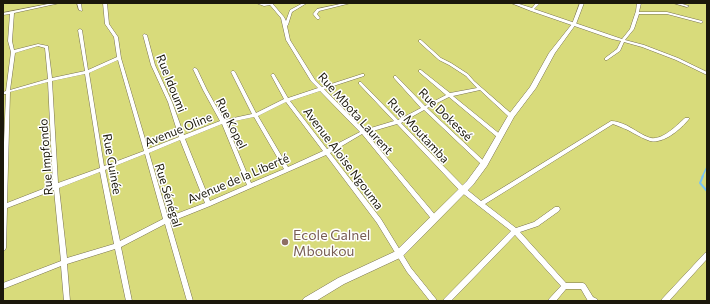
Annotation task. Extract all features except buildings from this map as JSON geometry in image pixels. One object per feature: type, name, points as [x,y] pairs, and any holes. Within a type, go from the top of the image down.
[{"type":"main road","points":[[307,301],[341,281],[399,254],[463,190],[484,164],[511,116],[533,88],[552,53],[574,24],[582,3]]},
{"type":"street","points":[[3,14],[58,3]]},
{"type":"street","points":[[79,3],[81,10]]},
{"type":"street","name":"Rue Sénégal","points":[[106,3],[107,24],[116,37],[119,58],[190,301]]},
{"type":"street","name":"Rue Mbota Laurent","points":[[258,3],[264,5],[272,3],[283,18],[286,25],[288,40],[313,81],[363,132],[435,219]]},
{"type":"street","points":[[286,25],[291,11],[305,3]]},
{"type":"street","points":[[318,18],[315,14],[318,10],[349,3]]},
{"type":"street","points":[[515,3],[663,54],[707,74]]},
{"type":"street","points":[[532,10],[538,3]]},
{"type":"street","points":[[606,59],[619,50],[622,41],[632,30],[639,3]]},
{"type":"street","points":[[675,3],[687,6]]},
{"type":"street","points":[[3,248],[6,92],[13,52],[10,41],[12,12]]},
{"type":"street","points":[[637,13],[666,13],[701,22]]},
{"type":"street","name":"Rue Guinée","points":[[80,30],[102,167],[130,301]]},
{"type":"street","name":"Rue Idoumi","points":[[145,35],[148,51],[170,102],[182,138],[208,204]]},
{"type":"street","points":[[420,41],[440,59],[467,75],[480,89],[511,116]]},
{"type":"street","name":"Rue Impfondo","points":[[13,52],[38,45],[46,46],[50,80],[56,185],[65,262],[67,301]]},
{"type":"street","points":[[6,92],[87,72],[119,58]]},
{"type":"street","name":"Rue Kopel","points":[[195,69],[204,90],[223,122],[250,186]]},
{"type":"street","points":[[420,71],[499,136]]},
{"type":"street","points":[[233,72],[255,115],[287,169]]},
{"type":"street","name":"Avenue Aloise Ngouma","points":[[273,75],[287,100],[379,221],[409,270],[434,301]]},
{"type":"street","name":"Avenue Oline","points":[[4,206],[102,167],[146,153],[223,122],[255,115],[287,100],[363,75]]},
{"type":"street","name":"Rue Dokessé","points":[[395,77],[425,109],[484,164]]},
{"type":"street","name":"Rue Moutamba","points":[[360,83],[463,190],[515,231],[547,263],[566,286]]},
{"type":"street","name":"Avenue de la Liberté","points":[[3,286],[65,262],[119,245],[167,220],[208,204],[326,152],[363,132],[398,122],[449,96],[480,89]]},
{"type":"street","points":[[481,204],[613,122],[648,139],[655,140],[666,138],[687,119]]},
{"type":"street","points":[[446,301],[515,231],[536,224],[557,209]]},
{"type":"street","points":[[664,301],[707,255]]},
{"type":"street","points":[[551,301],[566,286],[583,286],[591,299],[595,301]]},
{"type":"green space","points":[[3,3],[707,3],[707,301],[3,301]]},
{"type":"waterway","points":[[702,177],[707,167]]},
{"type":"waterway","points":[[703,176],[700,183],[707,191]]},
{"type":"place","name":"Ecole Galnel Mboukou","points":[[285,242]]}]
